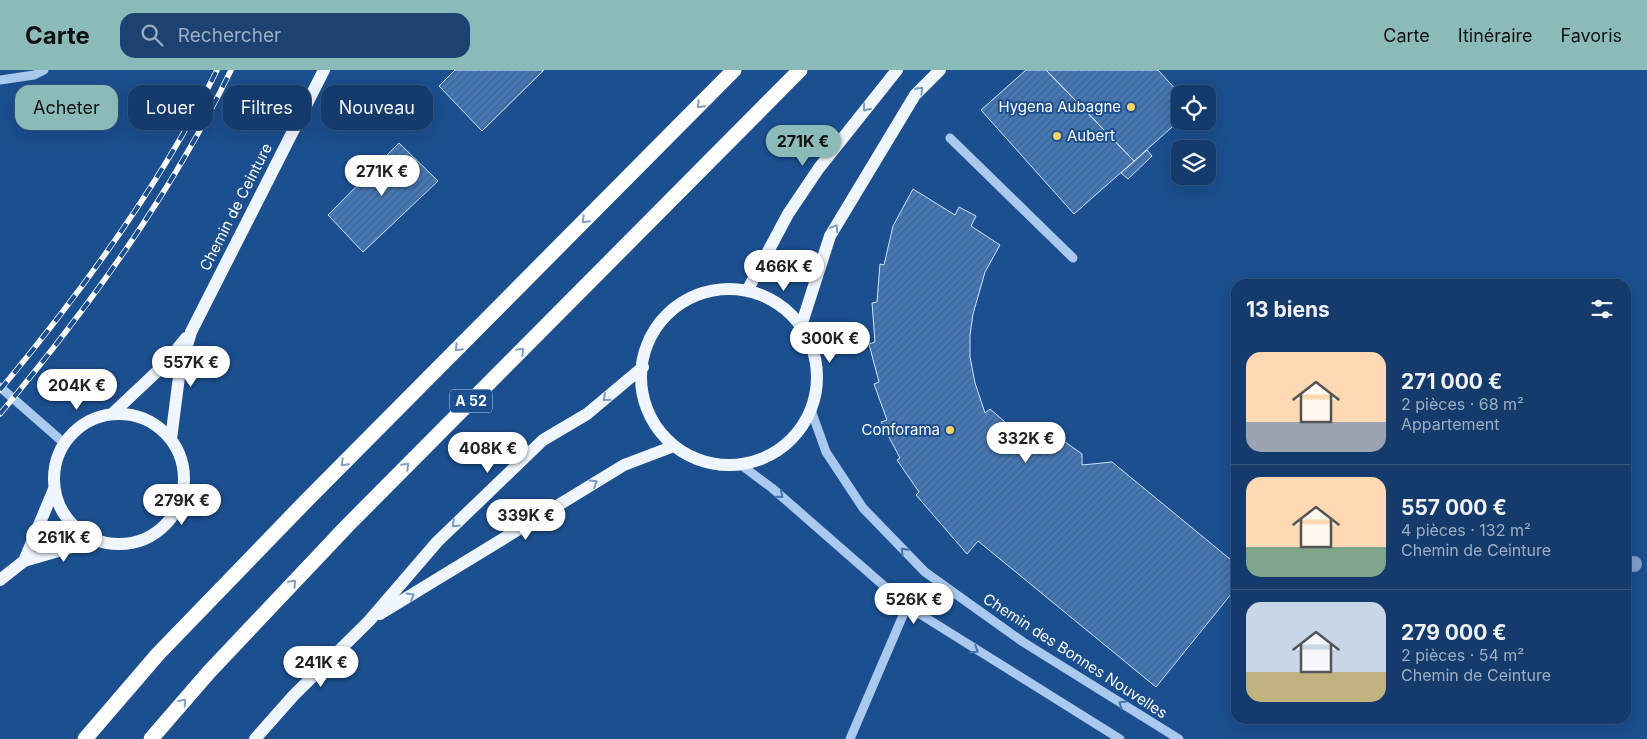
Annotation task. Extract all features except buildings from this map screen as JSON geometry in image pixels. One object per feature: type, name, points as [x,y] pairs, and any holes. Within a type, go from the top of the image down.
[{"type":"highway","points":[[86,739],[178,633],[734,70]]},
{"type":"highway","name":"A 52","points":[[151,739],[209,672],[347,526],[800,70]]},
{"type":"main road","name":"Chemin de Ceinture","points":[[171,439],[180,369],[191,332],[324,70]]},
{"type":"main road","points":[[747,291],[788,214],[819,168],[897,70]]},
{"type":"main road","points":[[802,323],[830,236],[915,96],[940,70]]},
{"type":"main road","points":[[718,290],[747,291],[785,308],[802,323],[816,360],[817,386],[811,410],[797,434],[771,456],[741,465],[725,465],[698,460],[674,446],[658,429],[647,408],[641,386],[651,336],[668,313],[691,297],[718,290]]},
{"type":"main road","name":"Chemin de Ceinture","points":[[113,413],[166,364],[191,332]]},
{"type":"main road","points":[[255,739],[294,695],[369,621],[436,542],[543,440],[587,414],[644,367]]},
{"type":"main road","points":[[24,561],[54,489],[55,465],[64,443],[79,425],[113,413],[134,415],[155,424],[171,439],[181,457],[184,478],[181,499],[171,518],[156,532],[137,541],[116,544],[96,540],[76,528],[62,511],[54,489]]},
{"type":"main road","points":[[369,621],[624,464],[674,446]]},
{"type":"main road","points":[[0,580],[24,561],[96,540]]},
{"type":"street","points":[[0,80],[34,75],[44,70]]},
{"type":"street","points":[[950,138],[1074,258]]},
{"type":"street","points":[[0,387],[64,443]]},
{"type":"street","name":"Chemin des Bonnes Nouvelles","points":[[811,410],[826,452],[863,508],[925,572],[1023,642],[1179,739]]},
{"type":"street","points":[[741,465],[772,488],[907,606],[1120,739]]},
{"type":"street","points":[[850,739],[907,606]]},
{"type":"railway","points":[[0,390],[60,316],[118,236],[171,153],[217,70]]},
{"type":"railway","points":[[0,414],[96,292],[155,206],[182,162],[231,70]]},
{"type":"place","name":"Hygena Aubagne","points":[[1131,107]]},
{"type":"place","name":"Aubert","points":[[1057,136]]},
{"type":"place","name":"Conforama","points":[[950,430]]}]
